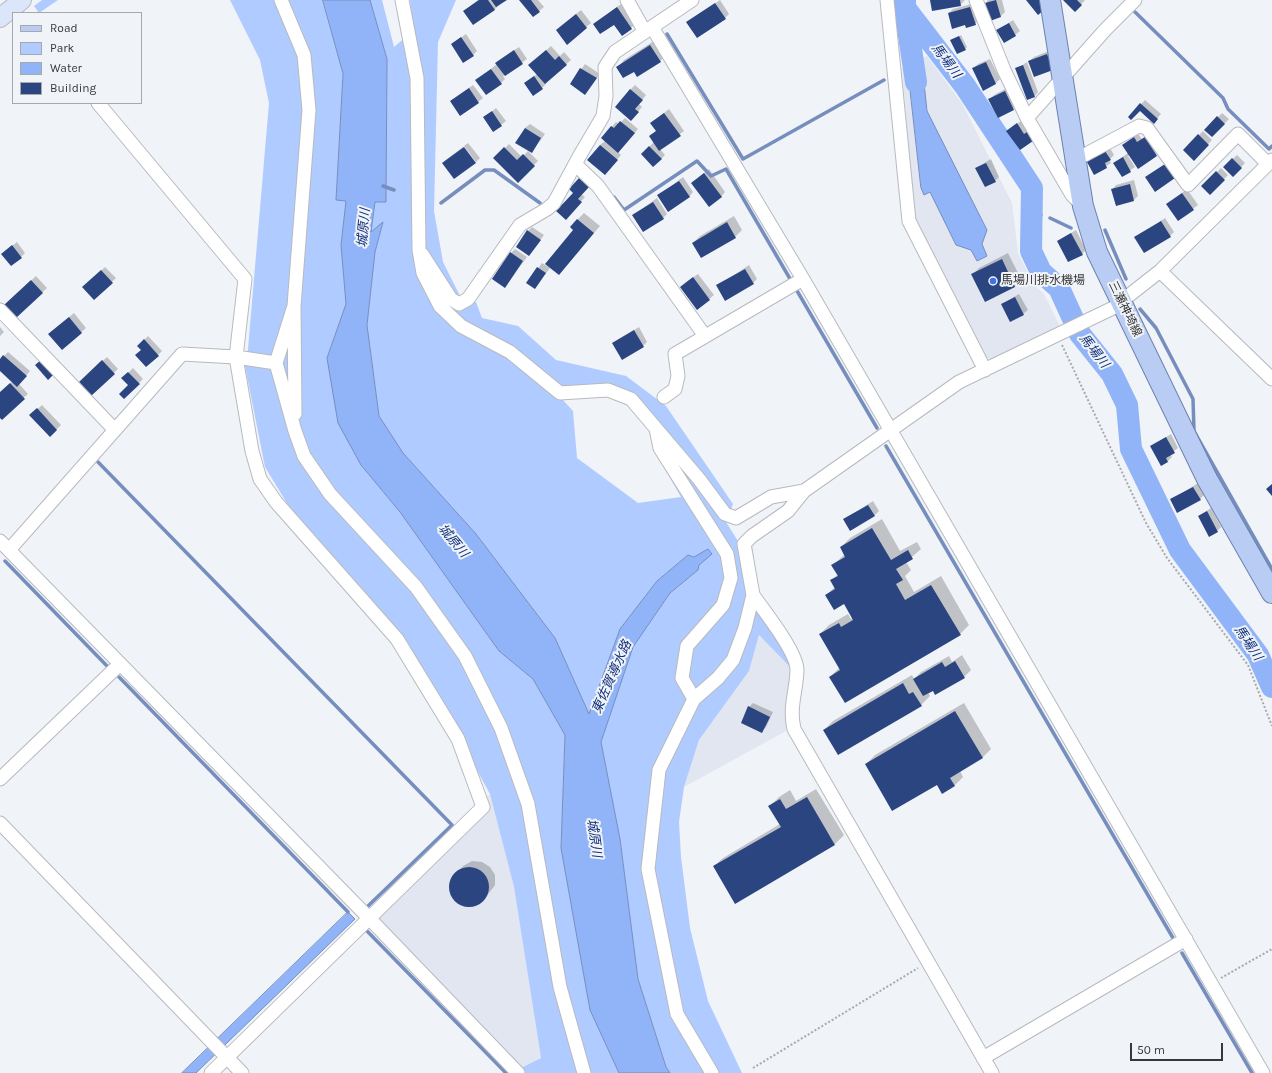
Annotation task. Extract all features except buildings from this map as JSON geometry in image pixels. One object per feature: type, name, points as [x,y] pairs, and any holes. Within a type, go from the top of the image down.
[{"type":"main road","name":"三瀬神埼線","points":[[1050,0],[1083,206],[1097,252],[1207,479],[1272,593]]},
{"type":"main road","points":[[0,18],[20,6]]},
{"type":"street","points":[[281,0],[304,55],[309,110],[294,306],[295,431]]},
{"type":"street","points":[[402,0],[418,78],[420,250],[423,273],[440,306],[461,326],[510,352],[560,393],[608,390],[631,399],[699,479],[725,514],[736,518],[771,496],[804,491]]},
{"type":"street","points":[[627,0],[648,29],[803,279],[1263,1073]]},
{"type":"street","points":[[420,250],[451,298],[459,304],[468,299],[520,225],[547,210],[554,203],[603,116],[606,96],[605,67],[615,52],[692,0]]},
{"type":"street","points":[[887,0],[910,221],[985,370]]},
{"type":"street","points":[[976,0],[1004,70],[1027,118],[1072,196],[1083,206]]},
{"type":"street","points":[[1027,118],[1062,77],[1135,0]]},
{"type":"street","points":[[99,104],[245,279],[236,357],[252,451],[260,479],[276,502],[397,639],[458,739],[483,807],[211,1073]]},
{"type":"street","points":[[712,1073],[677,1014],[648,869],[659,770],[694,699],[718,678],[733,660],[745,628],[753,595],[744,544],[752,536],[788,511],[804,491],[959,382],[1112,308],[1120,300],[1160,271],[1270,162],[1238,134],[1188,185],[1147,128],[1139,126],[1075,160]]},
{"type":"street","points":[[575,164],[598,186],[705,336]]},
{"type":"street","points":[[1160,271],[1272,380]]},
{"type":"street","points":[[664,397],[675,388],[678,376],[676,354],[803,279]]},
{"type":"street","points":[[294,306],[276,364],[295,431],[304,456],[330,494],[416,587],[465,656],[501,728],[528,804],[560,986],[584,1073]]},
{"type":"street","points":[[0,310],[114,429]]},
{"type":"street","points":[[276,364],[236,357],[182,354],[4,546],[119,665],[369,918],[518,1073]]},
{"type":"street","points":[[655,426],[660,448],[727,554],[731,578],[723,605],[687,646],[682,678],[694,699]]},
{"type":"street","points":[[753,595],[793,655],[797,670],[791,715],[794,729],[992,1073]]},
{"type":"street","points":[[0,779],[119,665]]},
{"type":"street","points":[[0,823],[242,1073]]},
{"type":"street","points":[[983,1058],[1186,939]]},
{"type":"path","points":[[1057,335],[1146,523],[1167,558],[1248,666],[1272,726]]},
{"type":"path","points":[[1212,984],[1272,948]]},
{"type":"path","points":[[753,1068],[928,962]]},
{"type":"shaded area","points":[[927,56],[963,105],[1012,203],[1018,253],[1034,285],[1044,294],[1060,326],[993,360],[984,357],[915,219],[902,68]]},
{"type":"shaded area","points":[[759,635],[791,668],[786,731],[684,787],[699,740],[749,671]]},
{"type":"shaded area","points":[[490,794],[514,887],[541,1058],[511,1073],[508,1073],[361,920]]},
{"type":"green space","points":[[42,0],[58,0],[40,12],[38,12],[34,6]]},
{"type":"green space","points":[[230,0],[323,0],[343,74],[336,200],[346,201],[341,245],[346,304],[327,358],[361,465],[400,512],[499,651],[533,679],[565,735],[561,848],[590,1010],[619,1073],[511,1073],[541,1058],[514,887],[490,794],[402,634],[288,505],[265,467],[245,366],[248,349],[269,103],[260,60]]},
{"type":"green space","points":[[370,0],[382,0],[394,47],[414,30],[410,0],[456,0],[438,42],[434,211],[443,262],[460,296],[476,302],[482,318],[518,326],[556,360],[626,376],[666,406],[733,504],[726,522],[741,546],[752,546],[760,599],[800,660],[791,668],[759,635],[749,671],[699,740],[684,787],[679,822],[681,857],[690,928],[708,1001],[742,1073],[670,1073],[666,1067],[638,979],[620,839],[601,742],[633,647],[670,593],[698,570],[699,565],[705,559],[688,555],[657,581],[620,629],[589,715],[555,638],[476,534],[403,453],[379,416],[367,325],[375,252],[383,223],[371,232],[375,202],[386,202],[387,59]],"holes":[[[610,395],[625,401],[649,428],[654,450],[681,497],[638,503],[577,458],[573,411],[562,399]]]},
{"type":"water","points":[[323,0],[370,0],[387,59],[386,202],[375,202],[371,232],[383,222],[375,252],[367,325],[379,416],[403,453],[476,534],[555,638],[589,714],[620,629],[657,581],[688,555],[694,557],[708,549],[712,554],[699,565],[698,570],[670,593],[633,647],[601,742],[620,839],[638,979],[666,1067],[670,1073],[619,1073],[590,1010],[561,848],[565,735],[533,679],[499,651],[400,512],[361,465],[338,423],[327,358],[346,304],[341,245],[346,201],[336,200],[343,74]]},
{"type":"water","points":[[906,51],[921,55],[927,111],[987,230],[982,244],[987,256],[977,261],[971,250],[956,245],[930,192],[924,195],[921,188]]},
{"type":"water","points":[[348,912],[355,919],[196,1073],[182,1073]]},
{"type":"waterway","name":"馬場川","points":[[905,0],[905,8],[965,86],[1032,188],[1031,251],[1041,272],[1059,288],[1080,334],[1112,374],[1127,405],[1131,449],[1180,550],[1258,655],[1272,687]]},
{"type":"waterway","points":[[905,9],[916,82]]},
{"type":"waterway","points":[[1135,12],[1223,98],[1228,109],[1269,149],[1272,146]]},
{"type":"waterway","points":[[667,34],[743,159],[884,80]]},
{"type":"waterway","points":[[614,197],[624,210],[697,161],[711,176],[726,169],[877,428]]},
{"type":"waterway","points":[[441,203],[485,170],[494,170],[540,203]]},
{"type":"waterway","points":[[383,186],[394,190]]},
{"type":"waterway","points":[[1032,210],[1041,215]]},
{"type":"waterway","points":[[1050,218],[1071,228]]},
{"type":"waterway","points":[[1105,230],[1126,279]]},
{"type":"waterway","points":[[1140,309],[1156,328],[1193,399],[1194,431],[1272,569]]},
{"type":"waterway","points":[[886,446],[1173,938]]},
{"type":"waterway","points":[[98,462],[452,825],[367,907]]},
{"type":"waterway","points":[[5,561],[108,667]]},
{"type":"waterway","points":[[119,677],[348,912]]},
{"type":"waterway","points":[[367,931],[506,1073]]},
{"type":"waterway","points":[[1182,953],[1252,1073]]},
{"type":"place","name":"馬場川排水機場","points":[[993,281]]},
{"type":"water label","name":"城原川","points":[[364,228]]},
{"type":"water label","name":"城原川","points":[[453,541]]},
{"type":"water label","name":"東佐賀導水路","points":[[612,677]]},
{"type":"water label","name":"城原川","points":[[594,838]]}]
